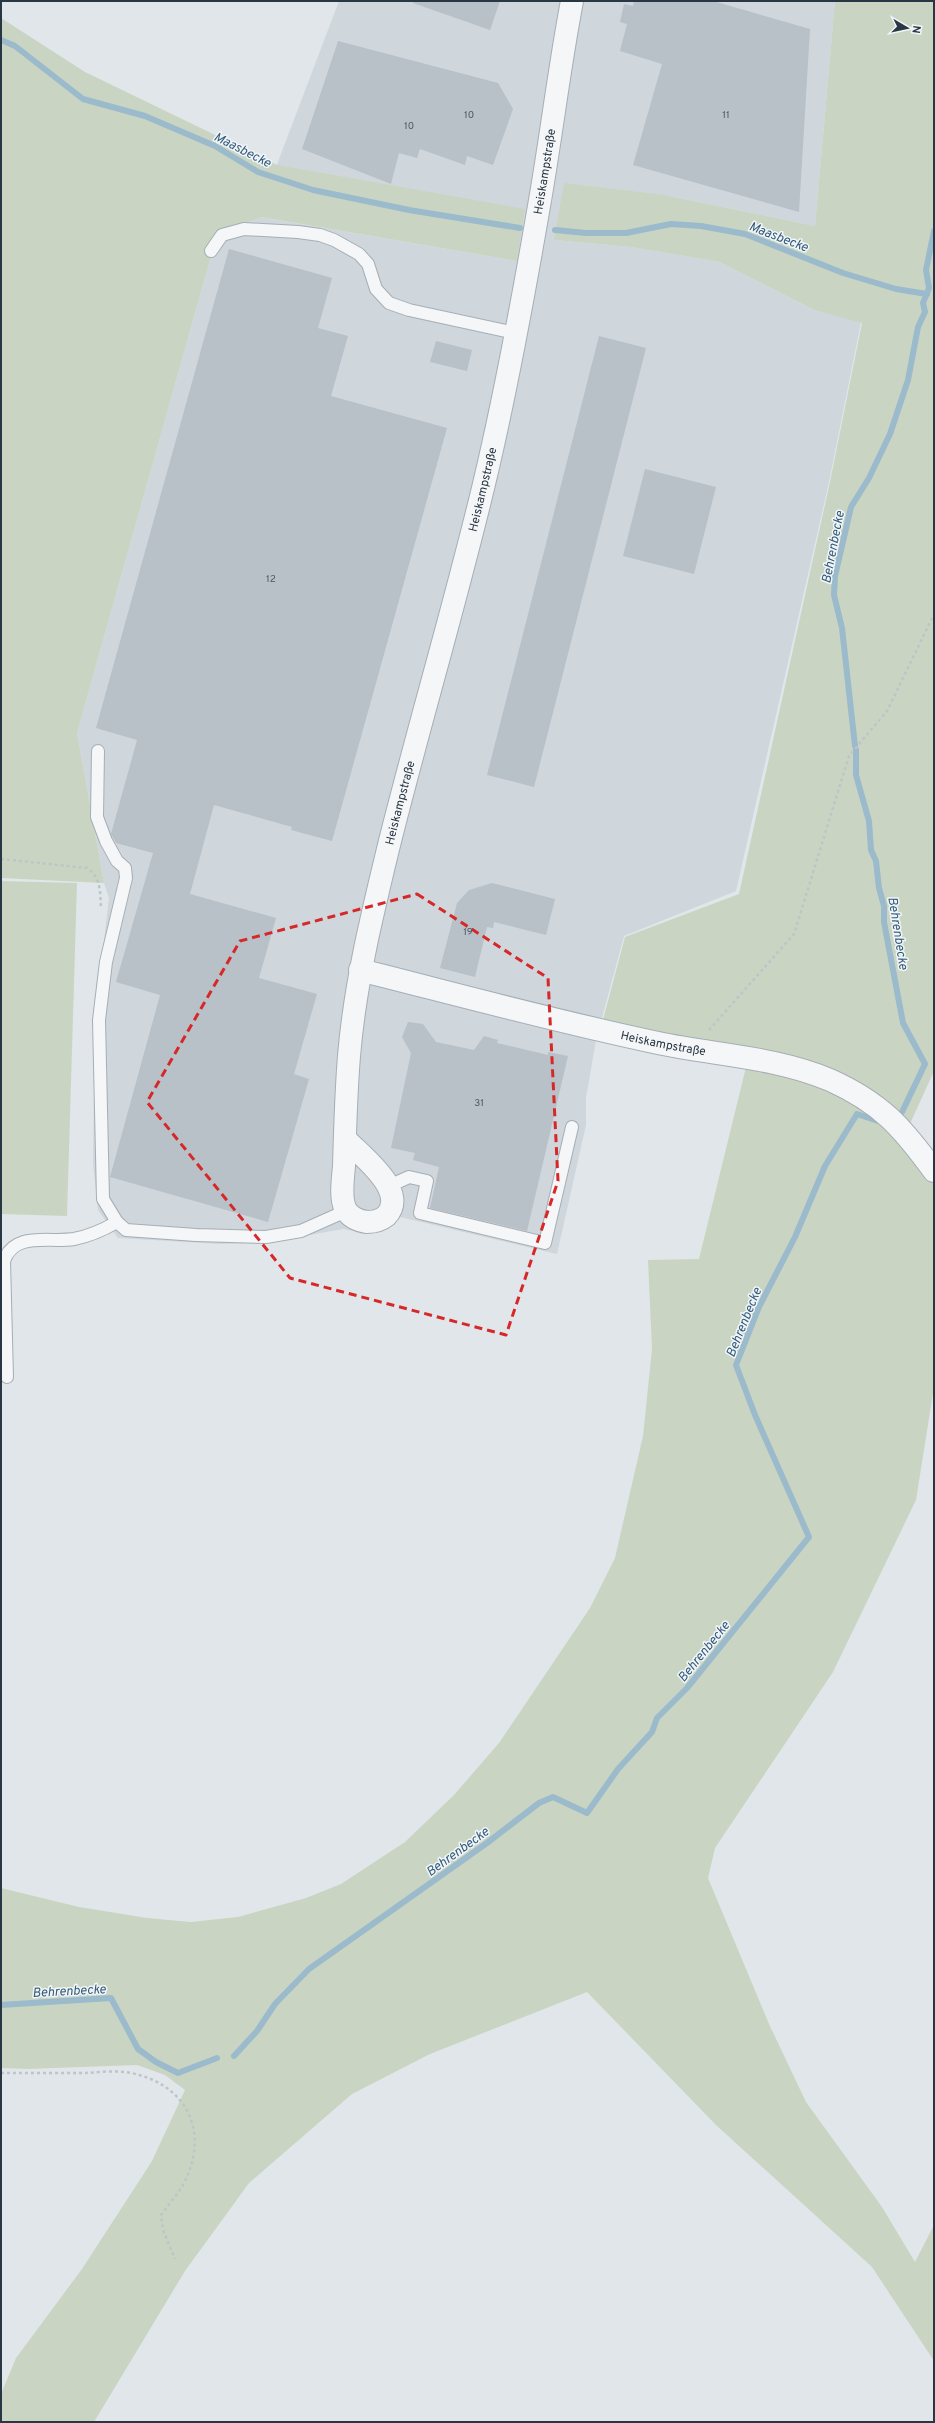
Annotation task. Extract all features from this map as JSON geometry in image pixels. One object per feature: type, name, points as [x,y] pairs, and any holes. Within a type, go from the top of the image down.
[{"type":"street","name":"Heiskampstraße","points":[[346,1211],[343,1199],[349,1054],[360,970],[400,801],[484,483],[516,333],[539,204],[572,1]]},
{"type":"street","name":"Heiskampstraße","points":[[360,970],[600,1031],[692,1050],[781,1065],[829,1080],[890,1116],[907,1134],[934,1172]]},
{"type":"street","points":[[345,1139],[382,1176],[389,1186],[393,1197],[392,1206],[386,1215],[378,1221],[367,1222],[358,1220],[346,1211]]},
{"type":"lane","points":[[211,251],[222,235],[244,229],[320,235],[334,240],[359,254],[368,264],[376,289],[389,303],[409,310],[516,333]]},
{"type":"lane","points":[[98,751],[97,817],[106,841],[117,860],[125,868],[126,878],[106,962],[99,1020],[103,1199],[117,1222],[126,1230],[196,1235],[266,1237],[301,1231],[346,1211]]},
{"type":"lane","points":[[389,1186],[409,1177],[427,1181],[420,1214],[545,1243],[572,1127]]},
{"type":"lane","points":[[7,1377],[4,1260],[7,1252],[14,1244],[41,1240],[73,1239],[101,1232],[117,1222]]},
{"type":"path","points":[[692,1050],[794,934],[849,756],[887,711],[934,614]]},
{"type":"path","points":[[1,859],[87,868],[95,873],[99,883],[102,914]]},
{"type":"path","points":[[1,2073],[130,2072],[172,2090],[183,2101],[190,2115],[196,2139],[192,2162],[182,2186],[161,2214],[163,2230],[175,2259]]},
{"type":"highlighted area","points":[[417,894],[548,978],[558,1181],[506,1335],[290,1278],[147,1102],[240,941]]},
{"type":"shaded area","points":[[339,1],[835,1],[815,226],[664,195],[554,240],[631,247],[720,262],[814,310],[861,322],[829,482],[736,891],[624,936],[596,1040],[586,1098],[586,1125],[557,1254],[400,1217],[388,1229],[370,1234],[343,1229],[265,1243],[220,1244],[118,1238],[98,1210],[93,1164],[95,1017],[109,898],[104,883],[77,733],[217,235],[260,217],[517,261],[276,167]]},
{"type":"green space","points":[[835,1],[930,1],[930,5],[931,1],[934,1],[934,1071],[909,1126],[934,1179],[934,1387],[916,1500],[833,1672],[715,1848],[708,1878],[769,2024],[806,2102],[882,2207],[915,2262],[934,2225],[934,2361],[872,2267],[716,2125],[587,1992],[430,2054],[352,2094],[249,2183],[185,2271],[94,2422],[1,2422],[1,2394],[16,2358],[82,2269],[152,2161],[185,2090],[165,2075],[137,2065],[28,2069],[1,2068],[1,1888],[79,1907],[147,1918],[191,1922],[238,1917],[306,1898],[341,1884],[405,1842],[454,1795],[499,1743],[590,1608],[615,1558],[643,1436],[652,1349],[648,1260],[699,1259],[747,1063],[603,1020],[625,937],[739,894],[830,482],[862,323],[814,310],[720,262],[631,247],[554,240],[564,183],[664,195],[815,226]]},
{"type":"green space","points":[[1,18],[85,72],[277,165],[525,209],[517,261],[261,217],[217,235],[77,733],[104,883],[1,878]]},
{"type":"green space","points":[[1,881],[77,883],[67,1216],[1,1214]]},
{"type":"building","points":[[414,1],[500,1],[490,30],[413,3]]},
{"type":"building","points":[[634,1],[713,1],[810,29],[799,212],[633,165],[662,64],[620,51],[627,24],[620,22],[624,4],[633,6]]},
{"type":"building","points":[[338,41],[498,83],[513,109],[493,165],[467,156],[465,165],[420,149],[417,158],[399,153],[391,184],[302,149]]},
{"type":"building","points":[[229,249],[332,278],[318,328],[348,336],[331,396],[447,428],[332,841],[291,830],[292,827],[214,805],[190,894],[276,918],[259,978],[317,994],[294,1074],[309,1079],[268,1222],[110,1177],[160,995],[116,982],[153,853],[116,843],[111,834],[137,740],[96,728]]},
{"type":"building","points":[[599,336],[646,348],[534,787],[487,775]]},
{"type":"building","points":[[436,341],[472,350],[467,371],[430,362]]},
{"type":"building","points":[[645,469],[716,487],[694,574],[623,556]]},
{"type":"building","points":[[492,883],[555,899],[546,935],[494,922],[493,928],[487,927],[475,977],[440,968],[457,903],[469,890]]},
{"type":"building","points":[[408,1022],[423,1024],[436,1042],[474,1050],[484,1036],[498,1040],[497,1043],[548,1055],[548,1052],[568,1056],[527,1231],[430,1208],[439,1167],[413,1160],[415,1153],[391,1148],[411,1053],[402,1037]]},
{"type":"waterway","name":"Maasbecke","points":[[1,40],[15,46],[83,99],[145,116],[215,146],[258,172],[313,190],[409,210],[520,228]]},
{"type":"waterway","name":"Maasbecke","points":[[555,230],[586,233],[626,233],[671,224],[701,226],[745,234],[843,273],[896,289],[927,294]]},
{"type":"waterway","name":"Behrenbecke","points":[[855,746],[842,628],[834,595],[835,576],[851,507],[869,478],[890,434],[908,380],[918,327],[925,312],[923,303],[929,288],[926,270],[934,231]]},
{"type":"waterway","name":"Behrenbecke","points":[[856,750],[856,775],[869,821],[871,850],[876,861],[879,888],[884,906],[884,922],[903,1023],[925,1064],[902,1112]]},
{"type":"waterway","name":"Behrenbecke","points":[[234,2056],[257,2031],[275,2004],[309,1969],[487,1843],[539,1803],[553,1797],[587,1813],[618,1769],[652,1732],[657,1718],[687,1688],[809,1537],[755,1415],[736,1365],[759,1307],[795,1237],[825,1166],[857,1114],[878,1121]]},
{"type":"waterway","name":"Behrenbecke","points":[[1,2005],[111,1998],[138,2049],[156,2062],[178,2073],[217,2058]]}]
